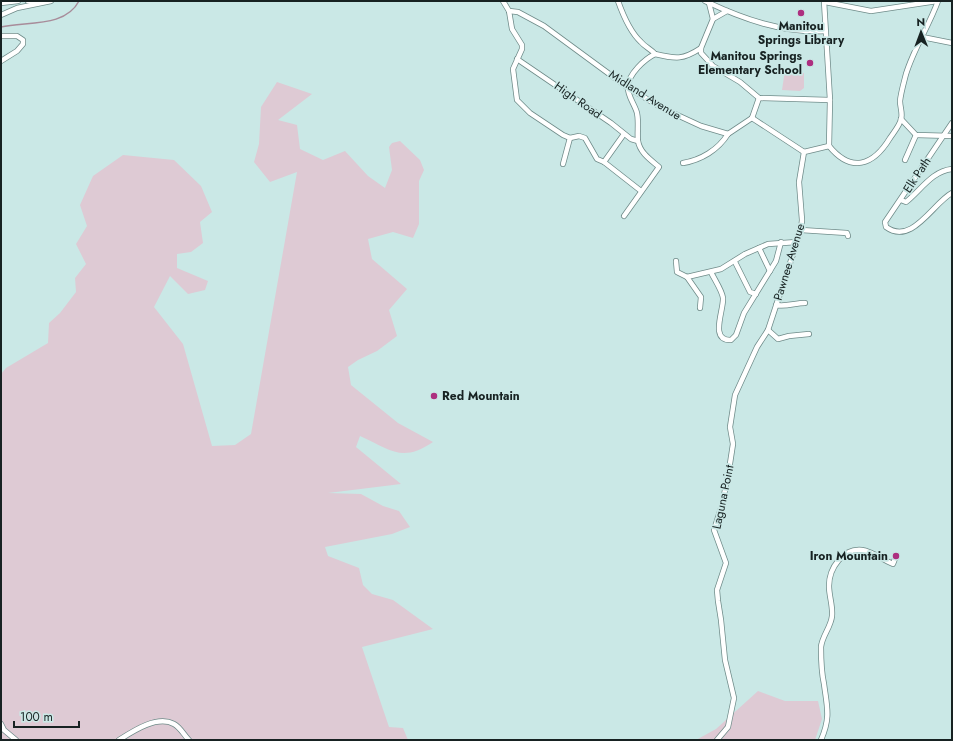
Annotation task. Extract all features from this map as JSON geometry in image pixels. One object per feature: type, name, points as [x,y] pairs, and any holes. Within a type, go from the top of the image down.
[{"type":"street","points":[[1,3],[18,1]]},
{"type":"street","points":[[28,1],[44,3]]},
{"type":"street","points":[[1,15],[17,8],[50,1]]},
{"type":"street","points":[[503,1],[509,11],[512,29],[522,45],[522,50],[517,59],[513,74],[516,98],[530,113],[570,138],[579,136],[585,138],[597,159],[604,162],[641,192]]},
{"type":"street","points":[[618,1],[641,43],[652,50],[655,54]]},
{"type":"street","points":[[902,119],[885,147],[872,159],[863,164],[851,163],[838,157],[829,146],[830,100],[824,2],[871,11],[937,1]]},
{"type":"street","points":[[937,1],[922,37],[915,49],[906,74],[900,102],[902,119],[916,135],[952,136]]},
{"type":"street","points":[[707,2],[727,11],[776,27],[801,31],[825,31]]},
{"type":"street","points":[[707,2],[713,19]]},
{"type":"street","name":"Midland Avenue","points":[[509,11],[518,12],[544,26],[628,87],[683,119],[728,134]]},
{"type":"street","points":[[727,11],[713,19],[701,48],[701,53],[713,66],[740,82],[759,98],[830,100]]},
{"type":"street","points":[[1,36],[17,36],[22,40],[23,44],[18,51],[1,61]]},
{"type":"street","points":[[922,37],[952,43]]},
{"type":"street","points":[[624,216],[659,167],[647,156],[638,141],[637,113],[628,87],[631,77],[647,58],[655,54],[680,58],[688,56],[701,48]]},
{"type":"street","name":"High Road","points":[[517,59],[611,123],[624,134],[638,141]]},
{"type":"street","points":[[683,163],[692,162],[710,153],[723,142],[728,134],[752,118],[759,98]]},
{"type":"street","points":[[752,118],[804,152],[829,146]]},
{"type":"street","name":"Elk Path","points":[[952,123],[885,222],[886,227],[892,231],[902,232],[913,228],[952,193]]},
{"type":"street","points":[[604,162],[624,134]]},
{"type":"street","points":[[905,160],[916,135]]},
{"type":"street","points":[[563,164],[570,138]]},
{"type":"street","name":"Pawnee Avenue","points":[[757,347],[768,330],[800,230],[802,220],[799,182],[804,152]]},
{"type":"street","points":[[901,200],[906,202],[938,172],[952,169]]},
{"type":"street","points":[[800,230],[847,233],[848,236]]},
{"type":"street","points":[[687,277],[721,270],[759,248],[781,242],[797,242]]},
{"type":"street","points":[[711,272],[723,297],[719,332],[722,338],[731,340],[736,335],[744,313],[776,261],[781,242]]},
{"type":"street","points":[[759,248],[770,272]]},
{"type":"street","points":[[676,261],[677,272],[687,277],[701,297],[700,308]]},
{"type":"street","points":[[735,262],[750,292],[756,294]]},
{"type":"street","points":[[776,305],[783,307],[794,303],[805,303]]},
{"type":"street","points":[[768,330],[778,340],[789,336],[809,334]]},
{"type":"street","name":"Laguna Point","points":[[717,740],[728,727],[734,698],[725,660],[718,601],[718,590],[726,563],[714,530],[722,505],[729,470],[733,444],[730,427],[735,395],[757,347]]},
{"type":"street","points":[[821,740],[827,726],[829,713],[823,683],[821,649],[822,641],[832,617],[829,583],[832,572],[841,556],[849,551],[863,550],[892,564],[896,556]]},
{"type":"street","points":[[119,740],[146,726],[168,722],[175,725],[189,740]]},
{"type":"street","points":[[1,724],[4,730],[16,740]]},
{"type":"shaded area","points":[[785,70],[804,73],[804,88],[800,91],[782,90]]},
{"type":"shaded area","points":[[277,82],[312,94],[278,120],[297,125],[300,149],[323,160],[345,151],[368,176],[385,188],[392,170],[389,147],[392,143],[400,141],[420,160],[424,170],[419,181],[419,224],[413,238],[393,232],[368,239],[372,259],[407,289],[389,310],[397,336],[377,351],[358,360],[348,367],[351,385],[398,423],[433,442],[413,452],[404,453],[389,450],[360,436],[356,447],[401,484],[328,493],[361,494],[383,506],[399,511],[410,527],[392,534],[325,547],[328,556],[359,568],[363,585],[372,594],[393,600],[433,629],[362,647],[389,727],[403,728],[408,740],[1,740],[1,374],[6,368],[48,343],[49,323],[60,313],[76,292],[75,278],[86,264],[76,244],[87,226],[80,205],[93,176],[123,155],[174,160],[201,186],[212,212],[200,222],[203,243],[191,252],[177,254],[177,268],[208,281],[205,290],[188,294],[170,276],[154,307],[183,344],[212,446],[235,445],[251,434],[297,172],[270,182],[254,162],[259,144],[261,107]]},
{"type":"shaded area","points":[[758,691],[785,701],[818,701],[822,719],[815,740],[696,740],[716,729]]},
{"type":"waterway","points":[[1,27],[55,20],[73,10],[79,1]]},
{"type":"place","name":"Manitou Springs Library","points":[[801,13]]},
{"type":"place","name":"Manitou Springs Elementary School","points":[[810,63]]},
{"type":"place","name":"Red Mountain","points":[[434,396]]},
{"type":"place","name":"Iron Mountain","points":[[896,556]]}]
